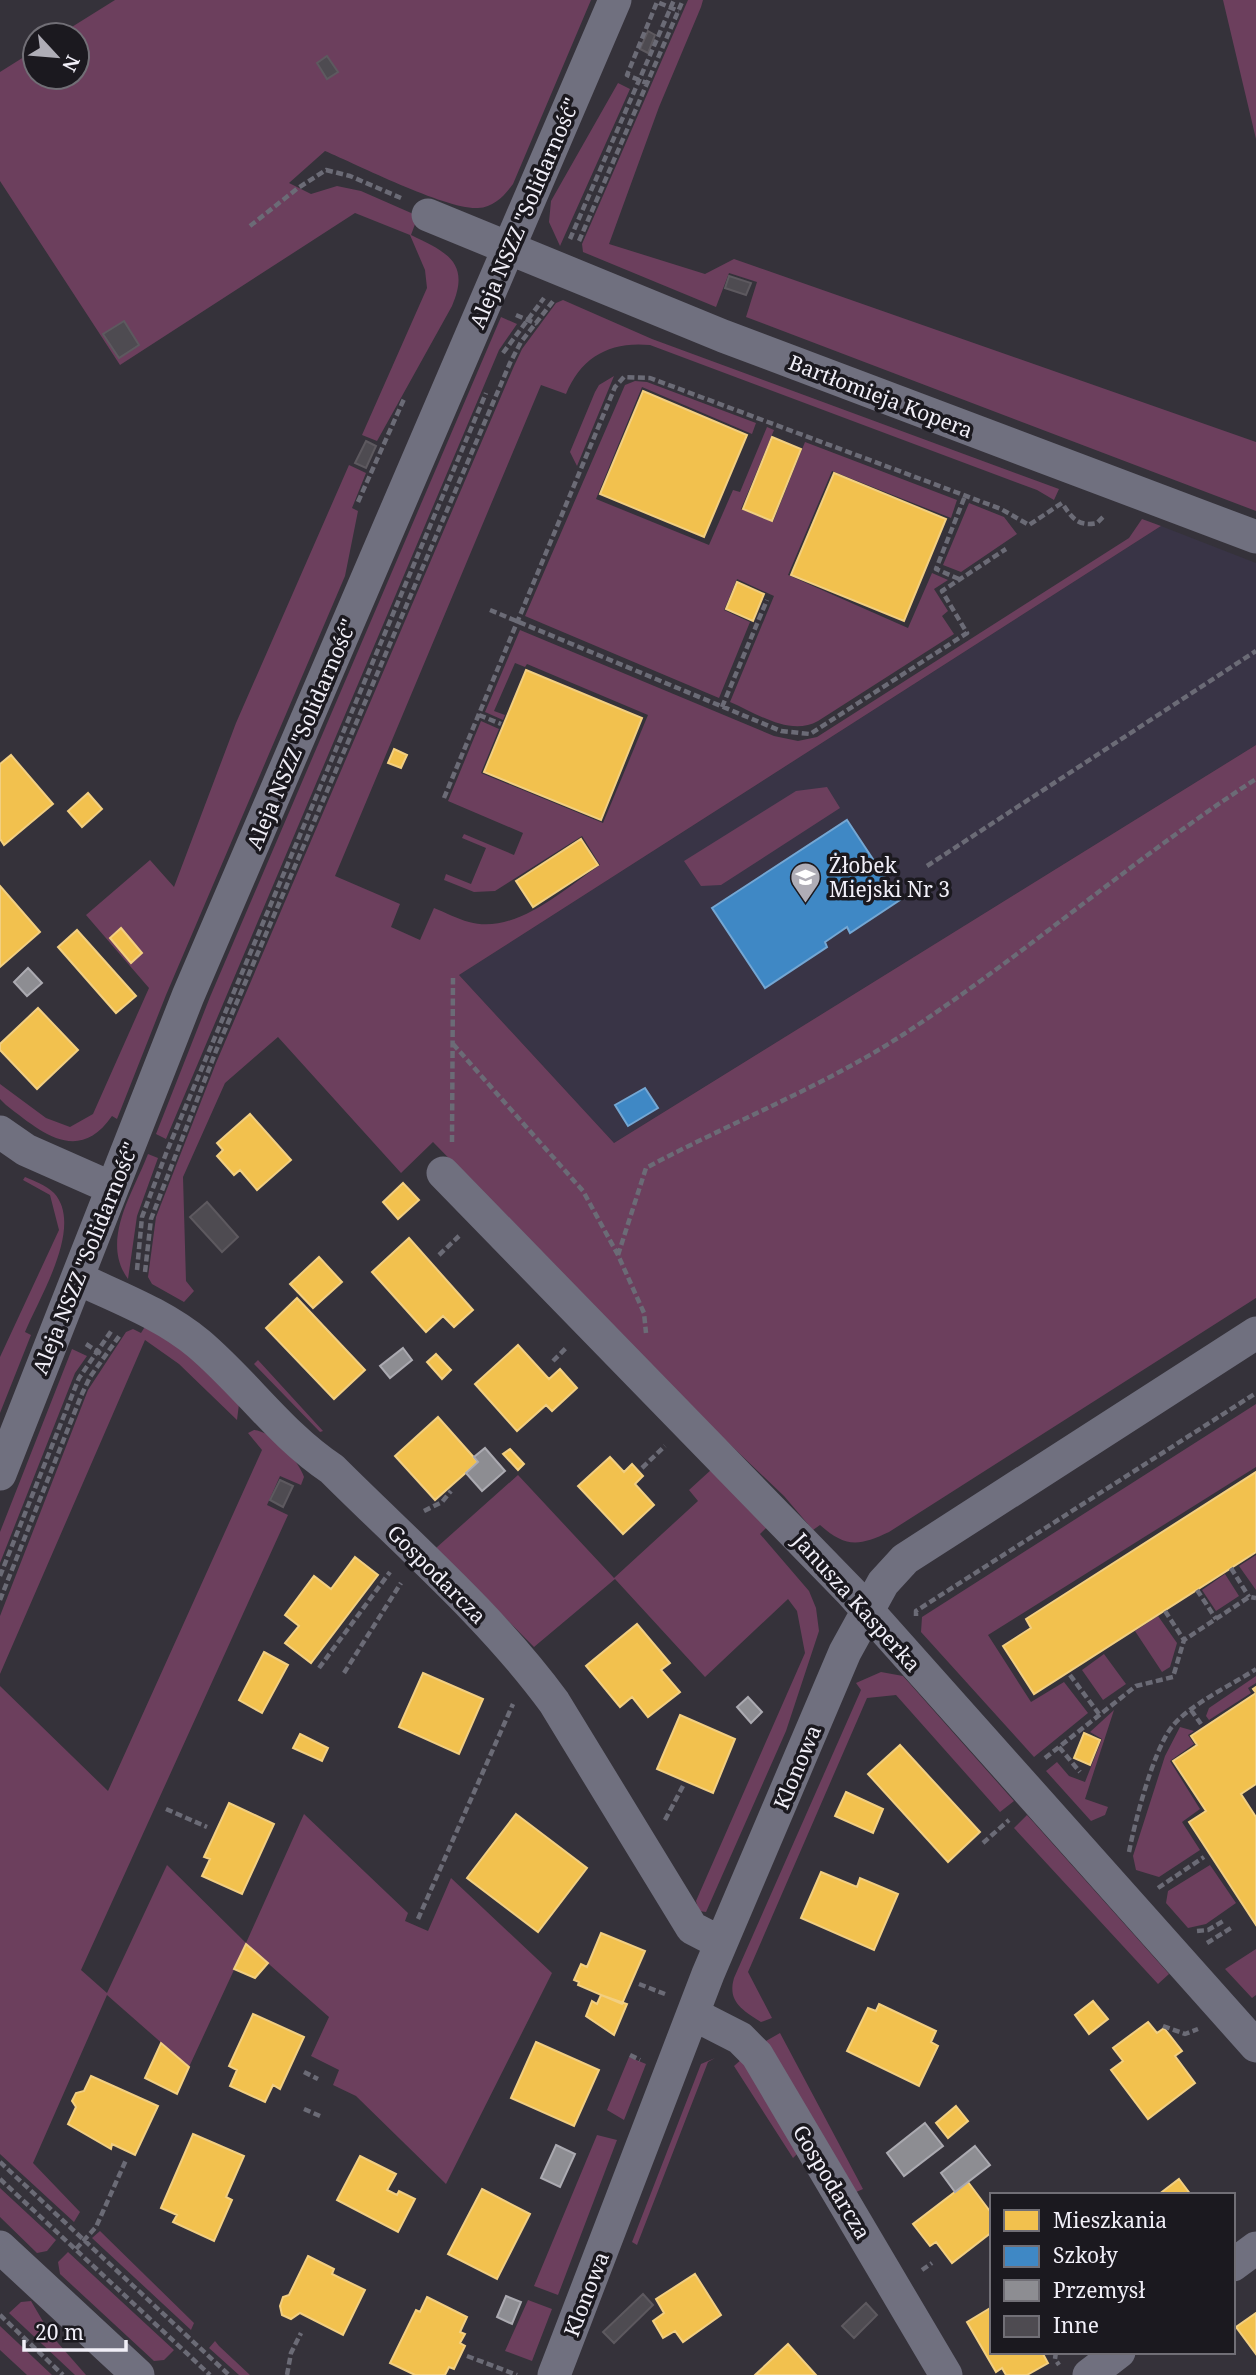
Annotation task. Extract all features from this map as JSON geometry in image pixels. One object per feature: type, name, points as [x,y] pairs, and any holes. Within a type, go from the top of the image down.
[{"type":"street","name":"Aleja NSZZ \"Solidarność\"","points":[[0,1474],[188,996],[615,0]]},
{"type":"street","name":"Bartłomieja Kopera","points":[[428,215],[723,336],[1256,537]]},
{"type":"street","points":[[0,1132],[26,1150],[112,1188]]},
{"type":"street","name":"Janusza Kasperka","points":[[447,1177],[866,1610],[1256,2046]]},
{"type":"street","name":"Gospodarcza","points":[[77,1278],[174,1326],[206,1350],[303,1450],[332,1469],[529,1668],[583,1746],[692,1928],[721,1943]]},
{"type":"street","name":"Klonowa","points":[[554,2375],[684,2006],[721,1943],[845,1652],[866,1610],[892,1570],[905,1559],[1256,1333]]},
{"type":"street","name":"Gospodarcza","points":[[684,2006],[740,2038],[757,2055],[946,2375]]},
{"type":"street","points":[[0,2246],[138,2375]]},
{"type":"street","points":[[1235,2264],[1256,2248]]},
{"type":"street","points":[[1089,2375],[1116,2354]]},
{"type":"path","points":[[0,1577],[79,1378],[133,1304],[148,1289],[142,1285],[151,1219],[216,1051],[510,363],[521,342],[553,302],[564,296],[565,273],[674,0]]},
{"type":"path","points":[[499,362],[513,338],[581,257],[577,247],[683,0]]},
{"type":"path","points":[[649,84],[627,75],[657,2],[679,11]]},
{"type":"path","points":[[250,226],[326,170],[350,176],[412,202],[428,215]]},
{"type":"path","points":[[444,798],[615,387],[624,377],[650,378],[965,496],[1030,525],[1062,503],[1076,522],[1097,523],[1104,517],[1104,504]]},
{"type":"path","points":[[0,1600],[90,1377],[126,1323],[132,1325],[142,1217],[167,1151],[489,387]]},
{"type":"path","points":[[358,502],[410,390]]},
{"type":"path","points":[[959,579],[936,569],[965,496]]},
{"type":"path","points":[[490,610],[790,734],[810,734],[967,633],[942,591],[1006,549]]},
{"type":"path","points":[[722,707],[767,600]]},
{"type":"path","points":[[927,866],[1256,651]]},
{"type":"path","points":[[479,715],[501,724]]},
{"type":"path","points":[[618,1255],[646,1168],[720,1128],[845,1069],[901,1036],[1047,934],[1141,858],[1256,779]]},
{"type":"path","points":[[447,1177],[453,978]]},
{"type":"path","points":[[453,1044],[583,1191],[618,1255],[644,1313],[651,1385]]},
{"type":"path","points":[[915,1622],[916,1611],[1256,1393]]},
{"type":"path","points":[[319,1668],[414,1551]]},
{"type":"path","points":[[344,1673],[414,1551]]},
{"type":"path","points":[[1231,1568],[1249,1597]]},
{"type":"path","points":[[1197,1590],[1216,1619]]},
{"type":"path","points":[[1042,1760],[1136,1686],[1173,1677],[1184,1640],[1249,1597],[1256,1598]]},
{"type":"path","points":[[1165,1611],[1184,1640]]},
{"type":"path","points":[[418,1919],[529,1668]]},
{"type":"path","points":[[1128,1859],[1157,1757],[1170,1728],[1192,1710],[1256,1669]]},
{"type":"path","points":[[1070,1675],[1099,1714]]},
{"type":"path","points":[[1192,1710],[1200,1724]]},
{"type":"path","points":[[1059,1746],[1080,1772]]},
{"type":"path","points":[[166,1809],[207,1827]]},
{"type":"path","points":[[1149,1894],[1205,1857]]},
{"type":"path","points":[[1195,1931],[1208,1930],[1225,1920]]},
{"type":"path","points":[[1197,1949],[1231,1928]]},
{"type":"path","points":[[639,1984],[684,2006]]},
{"type":"path","points":[[1163,2026],[1185,2034],[1204,2024]]},
{"type":"path","points":[[304,2073],[318,2078]]},
{"type":"path","points":[[304,2109],[320,2116]]},
{"type":"path","points":[[76,2249],[96,2227],[127,2160]]},
{"type":"path","points":[[0,2162],[229,2375]]},
{"type":"path","points":[[0,2179],[210,2375]]},
{"type":"path","points":[[0,2315],[63,2375]]},
{"type":"path","points":[[288,2375],[291,2353],[301,2333]]},
{"type":"path","points":[[467,2356],[517,2375]]},
{"type":"shaded area","points":[[115,0],[591,0],[513,184],[494,203],[478,208],[446,202],[402,186],[325,151],[289,183],[311,194],[337,186],[361,191],[418,216],[411,235],[444,253],[457,269],[459,279],[452,306],[377,441],[362,435],[427,288],[425,270],[410,235],[355,213],[120,365],[0,181],[0,72],[21,59],[21,91],[91,91],[91,21],[81,21]]},
{"type":"shaded area","points":[[688,0],[703,0],[659,107],[609,244],[705,274],[734,259],[1256,442],[1256,511],[746,317],[757,282],[729,273],[716,307],[583,252],[582,244]]},
{"type":"shaded area","points":[[1223,0],[1256,0],[1256,139]]},
{"type":"shaded area","points":[[618,83],[630,89],[560,246],[549,222],[551,201]]},
{"type":"shaded area","points":[[563,300],[652,339],[1059,489],[1054,500],[1037,490],[650,345],[622,346],[599,354],[580,370],[566,394],[541,385],[335,876],[400,904],[391,927],[420,940],[434,908],[469,922],[504,922],[539,907],[600,865],[582,836],[495,891],[474,892],[444,880],[446,874],[471,884],[486,848],[462,838],[464,834],[514,855],[523,833],[448,801],[481,721],[499,729],[481,773],[603,823],[648,715],[527,664],[525,667],[515,663],[494,711],[505,715],[503,720],[485,712],[520,630],[774,736],[798,741],[817,737],[1129,538],[1142,519],[1161,526],[459,975],[614,1143],[1256,745],[1256,1298],[889,1532],[861,1542],[845,1541],[820,1525],[813,1530],[784,1496],[716,1431],[433,1142],[401,1173],[278,1037],[225,1083],[183,1177],[186,1281],[194,1291],[184,1302],[152,1284],[148,1277],[156,1217],[216,1063],[514,366],[522,349],[556,303]]},
{"type":"shaded area","points":[[501,317],[517,324],[499,350],[166,1139],[156,1134],[210,997]]},
{"type":"shaded area","points":[[614,376],[577,466],[570,452],[599,385]]},
{"type":"shaded area","points":[[635,381],[647,382],[756,423],[752,434],[642,387],[596,499],[709,545],[733,490],[740,492],[767,427],[774,430],[741,509],[773,522],[805,442],[957,500],[951,518],[832,471],[788,575],[908,628],[932,573],[948,580],[934,589],[948,611],[942,616],[954,634],[818,721],[796,726],[773,722],[730,702],[774,596],[737,579],[724,610],[750,622],[719,698],[525,616],[625,385]]},
{"type":"shaded area","points":[[349,465],[366,473],[352,508],[358,511],[345,576],[166,995],[117,1119],[112,1116],[99,1131],[86,1139],[59,1139],[33,1125],[6,1105],[0,1099],[0,1084],[46,1118],[70,1127],[93,1114],[149,988],[86,915],[150,860],[174,887],[236,723]]},
{"type":"shaded area","points":[[969,503],[1004,517],[1017,534],[961,572],[943,565]]},
{"type":"shaded area","points":[[1161,526],[1256,563],[1256,745],[614,1143],[459,975]]},
{"type":"shaded area","points":[[827,787],[840,808],[721,885],[701,886],[684,861],[796,791]]},
{"type":"shaded area","points":[[148,1154],[158,1158],[137,1216],[128,1279],[120,1264],[118,1233]]},
{"type":"shaded area","points":[[25,1177],[44,1185],[54,1193],[62,1207],[64,1224],[62,1242],[49,1281],[25,1332],[31,1335],[0,1413],[0,1357],[59,1230],[50,1195],[23,1180]]},
{"type":"shaded area","points":[[146,1325],[191,1355],[239,1404],[237,1420],[179,1364],[145,1340],[0,1674],[0,1616],[88,1390],[126,1332],[133,1329],[141,1333]]},
{"type":"shaded area","points":[[72,1349],[87,1356],[75,1373],[0,1563],[0,1532]]},
{"type":"shaded area","points":[[258,1360],[323,1431],[320,1432],[254,1364]]},
{"type":"shaded area","points":[[1256,1404],[1256,1467],[988,1635],[1031,1702],[1064,1682],[1088,1713],[1034,1757],[921,1632],[922,1617]]},
{"type":"shaded area","points":[[254,1430],[269,1436],[284,1448],[297,1463],[304,1477],[301,1485],[280,1476],[267,1505],[288,1515],[81,1970],[107,1993],[167,1865],[246,1943],[304,1814],[408,1913],[405,1921],[428,1931],[451,1878],[552,1973],[446,2184],[356,2096],[333,2085],[339,2070],[311,2056],[329,2017],[246,1944],[189,2067],[107,1995],[33,2163],[80,2212],[74,2222],[0,2154],[0,1686],[108,1791],[262,1450],[248,1433]]},
{"type":"shaded area","points":[[712,1469],[767,1527],[760,1534],[809,1591],[816,1608],[819,1631],[786,1731],[706,1912],[699,1911],[696,1901],[805,1653],[797,1611],[788,1599],[705,1677],[615,1579],[534,1647],[436,1548],[518,1475],[614,1578],[698,1501],[689,1490]]},
{"type":"shaded area","points":[[1256,1555],[1256,1590],[1239,1566]]},
{"type":"shaded area","points":[[1225,1574],[1239,1596],[1216,1611],[1202,1590]]},
{"type":"shaded area","points":[[1158,1616],[1177,1643],[1170,1667],[1162,1672],[1135,1631]]},
{"type":"shaded area","points":[[1104,1654],[1126,1684],[1103,1700],[1082,1670]]},
{"type":"shaded area","points":[[881,1672],[903,1676],[1014,1801],[1000,1812],[896,1695],[867,1698],[748,1972],[772,2018],[761,2022],[738,2005],[733,1993],[734,1978],[861,1690],[856,1683]]},
{"type":"shaded area","points":[[1256,1676],[1256,1683],[1248,1688],[1251,1693],[1209,1720],[1206,1716],[1209,1708]]},
{"type":"shaded area","points":[[1114,1710],[1085,1799],[1108,1807],[1105,1815],[1091,1821],[1046,1771],[1057,1762],[1069,1776],[1085,1782],[1102,1739],[1090,1732]]},
{"type":"shaded area","points":[[1180,1727],[1194,1731],[1188,1735],[1194,1744],[1170,1761],[1200,1809],[1182,1822],[1200,1850],[1159,1877],[1136,1870],[1133,1856],[1165,1756]]},
{"type":"shaded area","points":[[1027,1815],[1169,1974],[1158,1984],[1014,1828]]},
{"type":"shaded area","points":[[1210,1865],[1236,1903],[1206,1924],[1188,1928],[1166,1903],[1168,1891]]},
{"type":"shaded area","points":[[1256,1949],[1256,1995],[1252,1998],[1225,1969]]},
{"type":"shaded area","points":[[780,2033],[863,2189],[854,2193],[766,2041]]},
{"type":"shaded area","points":[[629,2057],[646,2064],[624,2120],[607,2110]]},
{"type":"shaded area","points":[[715,2058],[708,2062],[637,2245],[632,2242],[701,2064]]},
{"type":"shaded area","points":[[742,2059],[800,2151],[793,2158],[734,2066]]},
{"type":"shaded area","points":[[597,2135],[617,2140],[558,2295],[534,2286]]},
{"type":"shaded area","points":[[0,2188],[56,2240],[47,2251],[37,2253],[0,2217]]},
{"type":"shaded area","points":[[100,2231],[194,2323],[191,2330],[92,2238]]},
{"type":"shaded area","points":[[68,2252],[174,2350],[164,2360],[154,2361],[60,2274],[58,2262]]},
{"type":"shaded area","points":[[528,2300],[552,2309],[532,2361],[505,2351]]},
{"type":"shaded area","points":[[31,2301],[51,2335],[86,2375],[75,2375],[9,2313],[21,2302]]},
{"type":"shaded area","points":[[0,2326],[52,2375],[27,2375],[0,2350]]},
{"type":"shaded area","points":[[215,2341],[250,2375],[239,2375],[209,2348]]},
{"type":"building: Mieszkania","points":[[643,391],[747,435],[704,537],[600,494]]},
{"type":"building: Mieszkania","points":[[772,437],[801,449],[772,521],[743,509]]},
{"type":"building: Mieszkania","points":[[834,473],[946,519],[904,621],[791,575]]},
{"type":"building: Mieszkania","points":[[737,582],[764,594],[753,621],[726,609]]},
{"type":"building: Mieszkania","points":[[526,670],[642,718],[601,820],[484,772]]},
{"type":"building: Mieszkania","points":[[394,749],[407,755],[401,768],[388,763]]},
{"type":"building: Mieszkania","points":[[11,755],[53,804],[4,845],[0,839],[0,764]]},
{"type":"building: Mieszkania","points":[[88,793],[102,809],[82,827],[68,811]]},
{"type":"building: Mieszkania","points":[[581,839],[598,865],[533,907],[516,881]]},
{"type":"building: Mieszkania","points":[[0,886],[40,932],[0,967]]},
{"type":"building: Mieszkania","points":[[121,928],[142,953],[131,963],[110,938]]},
{"type":"building: Mieszkania","points":[[77,930],[136,996],[116,1013],[58,947]]},
{"type":"building: Mieszkania","points":[[38,1008],[78,1050],[37,1089],[0,1050],[0,1044]]},
{"type":"building: Mieszkania","points":[[250,1114],[291,1160],[257,1190],[240,1170],[234,1175],[217,1156],[223,1150],[217,1143]]},
{"type":"building: Mieszkania","points":[[403,1183],[419,1200],[398,1219],[383,1202]]},
{"type":"building: Mieszkania","points":[[409,1238],[473,1310],[454,1327],[443,1316],[426,1332],[372,1272]]},
{"type":"building: Mieszkania","points":[[319,1257],[342,1282],[313,1308],[290,1284]]},
{"type":"building: Mieszkania","points":[[297,1298],[365,1370],[334,1399],[266,1328]]},
{"type":"building: Mieszkania","points":[[518,1345],[549,1379],[560,1369],[577,1388],[552,1411],[546,1405],[517,1431],[475,1384]]},
{"type":"building: Mieszkania","points":[[436,1354],[451,1370],[442,1379],[427,1362]]},
{"type":"building: Mieszkania","points":[[438,1417],[478,1462],[435,1500],[395,1456]]},
{"type":"building: Mieszkania","points":[[510,1449],[524,1464],[518,1470],[503,1454]]},
{"type":"building: Mieszkania","points":[[610,1457],[624,1472],[632,1464],[643,1476],[635,1484],[654,1505],[623,1534],[578,1486]]},
{"type":"building: Mieszkania","points":[[1256,1472],[1256,1552],[1034,1694],[1003,1646],[1031,1628],[1026,1619]]},
{"type":"building: Mieszkania","points":[[355,1557],[378,1575],[311,1663],[285,1643],[299,1626],[285,1615],[314,1576],[331,1589]]},
{"type":"building: Mieszkania","points":[[637,1624],[670,1663],[661,1670],[680,1692],[648,1717],[632,1697],[620,1707],[586,1666]]},
{"type":"building: Mieszkania","points":[[264,1652],[288,1665],[262,1713],[239,1700]]},
{"type":"building: Mieszkania","points":[[423,1673],[483,1699],[459,1754],[399,1727]]},
{"type":"building: Mieszkania","points":[[1256,1693],[1256,1784],[1241,1794],[1256,1817],[1256,1925],[1189,1822],[1206,1811],[1173,1761],[1197,1745],[1191,1736]]},
{"type":"building: Mieszkania","points":[[680,1715],[735,1739],[713,1793],[657,1769]]},
{"type":"building: Mieszkania","points":[[1084,1733],[1100,1740],[1090,1765],[1074,1758]]},
{"type":"building: Mieszkania","points":[[300,1734],[328,1748],[322,1761],[293,1748]]},
{"type":"building: Mieszkania","points":[[900,1745],[980,1832],[948,1862],[868,1774]]},
{"type":"building: Mieszkania","points":[[846,1792],[883,1809],[873,1833],[835,1816]]},
{"type":"building: Mieszkania","points":[[229,1803],[274,1824],[242,1894],[202,1876],[210,1859],[204,1857]]},
{"type":"building: Mieszkania","points":[[516,1814],[587,1868],[538,1932],[467,1878]]},
{"type":"building: Mieszkania","points":[[821,1872],[857,1887],[860,1878],[898,1894],[874,1950],[801,1918]]},
{"type":"building: Mieszkania","points":[[601,1933],[645,1951],[622,2004],[578,1985],[579,1982],[574,1980],[581,1964],[587,1967]]},
{"type":"building: Mieszkania","points":[[246,1944],[268,1963],[255,1978],[234,1969]]},
{"type":"building: Mieszkania","points":[[601,1995],[627,2004],[614,2035],[586,2016],[592,2001],[597,2004]]},
{"type":"building: Mieszkania","points":[[1093,2001],[1108,2019],[1089,2034],[1075,2015]]},
{"type":"building: Mieszkania","points":[[879,2004],[936,2031],[931,2042],[938,2046],[919,2086],[847,2051],[868,2008],[876,2011]]},
{"type":"building: Mieszkania","points":[[253,2014],[304,2037],[280,2089],[273,2085],[265,2102],[230,2086],[237,2070],[229,2066]]},
{"type":"building: Mieszkania","points":[[1148,2022],[1157,2033],[1164,2028],[1182,2051],[1175,2056],[1195,2083],[1148,2119],[1111,2070],[1123,2061],[1113,2048]]},
{"type":"building: Mieszkania","points":[[536,2042],[599,2070],[574,2126],[511,2098]]},
{"type":"building: Mieszkania","points":[[161,2043],[189,2067],[177,2094],[145,2078]]},
{"type":"building: Mieszkania","points":[[91,2076],[158,2106],[135,2155],[112,2144],[111,2149],[68,2124],[76,2107],[72,2101],[76,2093],[84,2091]]},
{"type":"building: Mieszkania","points":[[956,2106],[968,2121],[948,2138],[936,2123]]},
{"type":"building: Mieszkania","points":[[193,2134],[244,2156],[226,2197],[232,2200],[214,2241],[173,2222],[177,2215],[161,2208]]},
{"type":"building: Mieszkania","points":[[360,2156],[396,2174],[387,2190],[397,2195],[399,2191],[415,2199],[398,2232],[337,2200]]},
{"type":"building: Mieszkania","points":[[1179,2179],[1190,2193],[1161,2193]]},
{"type":"building: Mieszkania","points":[[968,2182],[990,2211],[990,2234],[952,2263],[936,2242],[930,2246],[913,2224]]},
{"type":"building: Mieszkania","points":[[482,2189],[530,2214],[497,2279],[448,2254]]},
{"type":"building: Mieszkania","points":[[308,2256],[334,2269],[332,2274],[365,2290],[343,2335],[300,2313],[291,2319],[282,2315],[280,2306],[283,2297],[289,2295]]},
{"type":"building: Mieszkania","points":[[695,2274],[721,2315],[683,2342],[675,2331],[663,2338],[653,2321],[664,2313],[656,2299]]},
{"type":"building: Mieszkania","points":[[427,2297],[467,2317],[460,2332],[465,2334],[460,2343],[465,2346],[454,2369],[449,2367],[445,2375],[415,2375],[390,2363],[416,2310],[420,2312]]},
{"type":"building: Mieszkania","points":[[990,2308],[990,2354],[1043,2354],[1048,2363],[1027,2375],[1006,2375],[1002,2368],[996,2372],[967,2322]]},
{"type":"building: Mieszkania","points":[[1256,2313],[1256,2354],[1236,2327]]},
{"type":"building: Mieszkania","points":[[788,2344],[816,2375],[755,2375]]},
{"type":"building: Szkoły","name":"Żłobek Miejski Nr 3","points":[[847,820],[900,900],[850,933],[847,927],[825,942],[827,947],[765,988],[712,908]]},
{"type":"building: Szkoły","points":[[645,1088],[658,1108],[628,1126],[615,1105]]},
{"type":"building: Przemysł","points":[[28,968],[42,983],[27,996],[14,982]]},
{"type":"building: Przemysł","points":[[403,1348],[412,1360],[390,1378],[380,1366]]},
{"type":"building: Przemysł","points":[[485,1448],[505,1471],[482,1491],[466,1473],[478,1462],[474,1457]]},
{"type":"building: Przemysł","points":[[748,1697],[762,1712],[751,1723],[737,1707]]},
{"type":"building: Przemysł","points":[[925,2123],[943,2146],[904,2176],[887,2153]]},
{"type":"building: Przemysł","points":[[556,2145],[575,2154],[560,2187],[541,2178]]},
{"type":"building: Przemysł","points":[[975,2146],[990,2165],[955,2192],[941,2173]]},
{"type":"building: Przemysł","points":[[506,2296],[521,2302],[512,2324],[497,2317]]},
{"type":"building: Inne","points":[[648,31],[655,35],[648,53],[640,49]]},
{"type":"building: Inne","points":[[327,56],[338,72],[327,79],[317,63]]},
{"type":"building: Inne","points":[[729,276],[751,283],[746,295],[725,288]]},
{"type":"building: Inne","points":[[124,321],[139,345],[119,358],[103,334]]},
{"type":"building: Inne","points":[[366,441],[376,446],[366,468],[355,463]]},
{"type":"building: Inne","points":[[207,1202],[238,1237],[222,1252],[190,1217]]},
{"type":"building: Inne","points":[[280,1480],[293,1486],[283,1507],[270,1500]]},
{"type":"building: Inne","points":[[643,2294],[653,2305],[614,2343],[603,2332]]},
{"type":"building: Inne","points":[[866,2303],[877,2315],[854,2338],[842,2326]]},
{"type":"place","name":"Żłobek Miejski Nr 3","points":[[806,904]]}]
